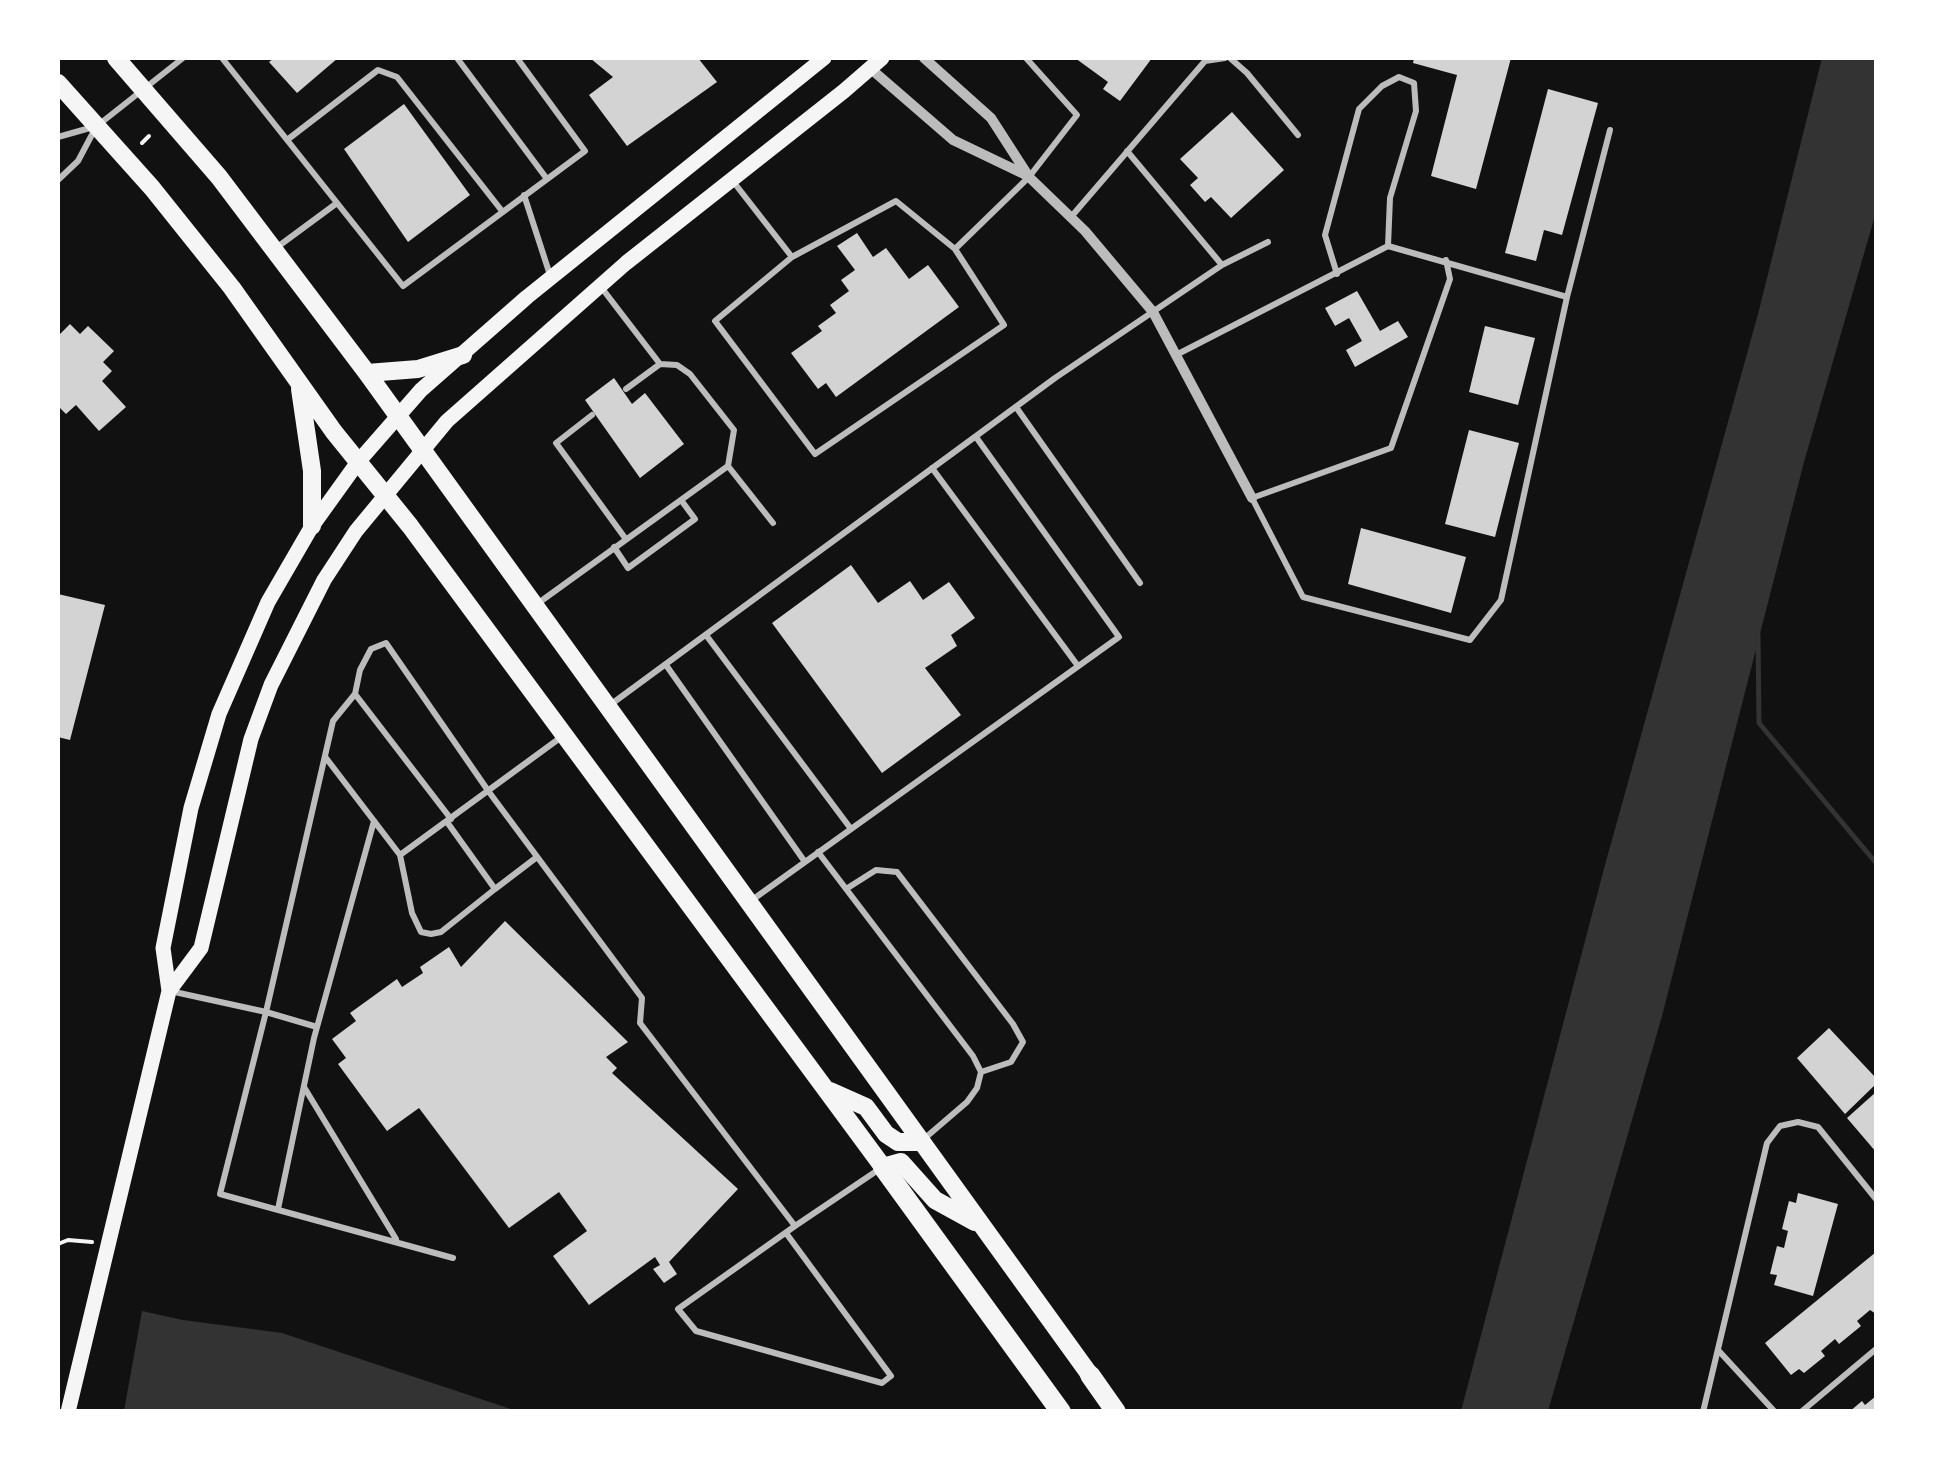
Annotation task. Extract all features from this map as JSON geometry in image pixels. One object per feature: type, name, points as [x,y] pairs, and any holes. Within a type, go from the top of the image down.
[{"type":"highway","points":[[883,1167],[1061,1412]]},
{"type":"highway","points":[[1090,1376],[1116,1412]]},
{"type":"main road","points":[[116,58],[275,249],[367,373],[1090,1376]]},
{"type":"main road","points":[[68,1412],[169,991],[163,948],[200,772],[250,639],[312,526],[398,415],[463,355],[551,278],[824,58]]},
{"type":"main road","points":[[169,991],[201,948],[251,739],[277,672],[324,580],[356,531],[448,421],[600,286],[876,63]]},
{"type":"main road","points":[[58,83],[194,240],[883,1167],[901,1162],[934,1200],[980,1224]]},
{"type":"main road","points":[[367,373],[418,370],[463,355]]},
{"type":"main road","points":[[299,384],[312,471],[312,526]]},
{"type":"main road","points":[[826,1089],[866,1106],[886,1134],[898,1142],[920,1142]]},
{"type":"street","points":[[924,58],[991,118],[1029,177],[1070,217],[1153,312],[1252,498]]},
{"type":"street","points":[[876,63],[952,140],[1029,177]]},
{"type":"lane","points":[[58,137],[97,126],[184,58]]},
{"type":"lane","points":[[222,58],[403,286],[585,150],[517,58]]},
{"type":"lane","points":[[456,58],[546,179]]},
{"type":"lane","points":[[955,249],[1029,177],[1077,115],[1026,58]]},
{"type":"lane","points":[[1070,217],[1205,61],[1227,58],[1247,73],[1298,134]]},
{"type":"lane","points":[[287,140],[378,70],[398,77],[502,211]]},
{"type":"lane","points":[[1337,274],[1325,235],[1359,109],[1382,86],[1400,77],[1414,83],[1416,111],[1390,198],[1388,246]]},
{"type":"lane","points":[[58,180],[78,162],[97,126]]},
{"type":"lane","points":[[1446,260],[1450,279],[1391,448],[1252,498],[1303,597],[1470,640],[1501,600],[1568,297],[1610,130]]},
{"type":"lane","points":[[1127,151],[1222,265]]},
{"type":"lane","points":[[732,179],[792,257]]},
{"type":"lane","points":[[524,195],[551,278]]},
{"type":"lane","points":[[896,201],[955,249],[1004,325],[816,454],[715,321],[792,257],[896,201]]},
{"type":"lane","points":[[275,249],[337,203]]},
{"type":"lane","points":[[609,706],[1016,406],[1222,265],[1268,242]]},
{"type":"lane","points":[[1176,355],[1388,246],[1568,297]]},
{"type":"lane","points":[[600,286],[660,364]]},
{"type":"lane","points":[[536,605],[728,466],[734,430],[690,374],[677,365],[660,364],[626,389]]},
{"type":"lane","points":[[1016,406],[1140,583]]},
{"type":"lane","points":[[592,415],[556,443],[626,538]]},
{"type":"lane","points":[[747,903],[1119,637],[976,436]]},
{"type":"lane","points":[[728,466],[772,523]]},
{"type":"lane","points":[[932,468],[1078,666]]},
{"type":"lane","points":[[614,547],[628,568],[695,519],[681,500]]},
{"type":"lane","points":[[706,636],[851,829]]},
{"type":"lane","points":[[453,1258],[220,1194],[333,722],[355,694],[370,649],[386,644],[489,792],[642,998],[640,1023],[795,1226]]},
{"type":"lane","points":[[666,665],[805,862]]},
{"type":"lane","points":[[355,694],[495,889]]},
{"type":"lane","points":[[400,855],[563,736]]},
{"type":"lane","points":[[325,757],[400,855],[414,923],[422,932],[441,932],[537,857]]},
{"type":"lane","points":[[278,1210],[317,1027],[374,822]]},
{"type":"lane","points":[[818,852],[973,1056],[981,1072],[978,1088],[967,1102],[920,1142]]},
{"type":"lane","points":[[846,889],[876,870],[897,872],[1013,1024],[1023,1042],[1011,1062],[981,1072]]},
{"type":"lane","points":[[169,991],[317,1027]]},
{"type":"lane","points":[[304,1086],[397,1241]]},
{"type":"lane","points":[[1703,1412],[1767,1143],[1780,1126],[1798,1122],[1818,1127],[1876,1199]]},
{"type":"lane","points":[[786,1233],[891,1376],[882,1383],[696,1330],[678,1310],[795,1226],[883,1167]]},
{"type":"lane","points":[[1801,1412],[1876,1348]]},
{"type":"lane","points":[[1718,1350],[1775,1412]]},
{"type":"path","points":[[142,143],[149,136]]},
{"type":"path","points":[[58,1244],[68,1240],[107,1244]]},
{"type":"shaded area","points":[[1822,58],[1876,58],[1876,212],[1804,462],[1662,1016],[1548,1411],[1461,1411],[1605,865],[1758,314]]},
{"type":"shaded area","points":[[142,1311],[282,1333],[517,1411],[124,1411]]},
{"type":"building","points":[[274,58],[338,58],[297,93],[269,62]]},
{"type":"building","points":[[590,58],[698,58],[717,82],[627,146],[589,95],[613,77]]},
{"type":"building","points":[[1075,58],[1152,58],[1120,101],[1103,89],[1108,82]]},
{"type":"building","points":[[1414,58],[1511,58],[1476,189],[1431,176],[1457,75],[1413,63]]},
{"type":"building","points":[[1548,89],[1598,103],[1562,235],[1544,230],[1536,261],[1505,253]]},
{"type":"building","points":[[404,104],[470,195],[408,242],[344,149]]},
{"type":"building","points":[[1232,112],[1284,170],[1231,218],[1211,197],[1205,202],[1190,185],[1198,178],[1180,159]]},
{"type":"building","points":[[857,233],[873,257],[886,248],[909,279],[928,265],[959,307],[836,397],[826,383],[818,389],[791,353],[822,331],[818,326],[836,313],[830,305],[849,291],[841,280],[855,270],[837,246]]},
{"type":"building","points":[[1357,291],[1380,331],[1398,321],[1408,337],[1355,367],[1346,350],[1362,341],[1349,318],[1335,326],[1325,308]]},
{"type":"building","points":[[70,324],[80,334],[88,326],[114,351],[103,362],[112,371],[102,381],[126,407],[99,431],[76,405],[66,414],[58,406],[58,331],[60,334]]},
{"type":"building","points":[[1485,326],[1535,338],[1518,405],[1469,392]]},
{"type":"building","points":[[614,378],[632,404],[645,393],[684,444],[640,478],[585,400]]},
{"type":"building","points":[[1469,430],[1519,443],[1495,537],[1445,524]]},
{"type":"building","points":[[1361,528],[1466,557],[1451,613],[1348,584]]},
{"type":"building","points":[[851,565],[878,603],[910,581],[923,600],[949,582],[975,618],[951,635],[957,646],[925,668],[961,715],[882,773],[772,623]]},
{"type":"building","points":[[58,594],[105,605],[70,740],[58,737]]},
{"type":"building","points":[[505,921],[628,1042],[606,1057],[617,1068],[612,1073],[738,1189],[669,1262],[677,1274],[664,1283],[653,1269],[660,1265],[655,1257],[589,1305],[553,1256],[587,1231],[559,1192],[509,1228],[419,1108],[387,1131],[338,1064],[346,1058],[332,1039],[356,1021],[350,1013],[397,979],[402,987],[423,973],[420,967],[449,947],[461,967]]},
{"type":"building","points":[[1829,1028],[1876,1078],[1876,1084],[1845,1114],[1797,1058]]},
{"type":"building","points":[[1876,1092],[1876,1152],[1847,1118]]},
{"type":"building","points":[[1798,1193],[1838,1204],[1813,1296],[1774,1285],[1777,1275],[1770,1274],[1777,1246],[1784,1248],[1788,1231],[1782,1229],[1789,1201],[1796,1203]]},
{"type":"building","points":[[1876,1252],[1876,1314],[1870,1310],[1857,1321],[1861,1326],[1839,1344],[1835,1339],[1821,1351],[1825,1356],[1804,1373],[1799,1369],[1791,1375],[1765,1343]]},
{"type":"building","points":[[1876,1396],[1876,1412],[1849,1412],[1862,1401],[1865,1405]]},
{"type":"waterway","points":[[1758,634],[1759,723],[1876,863]]}]
